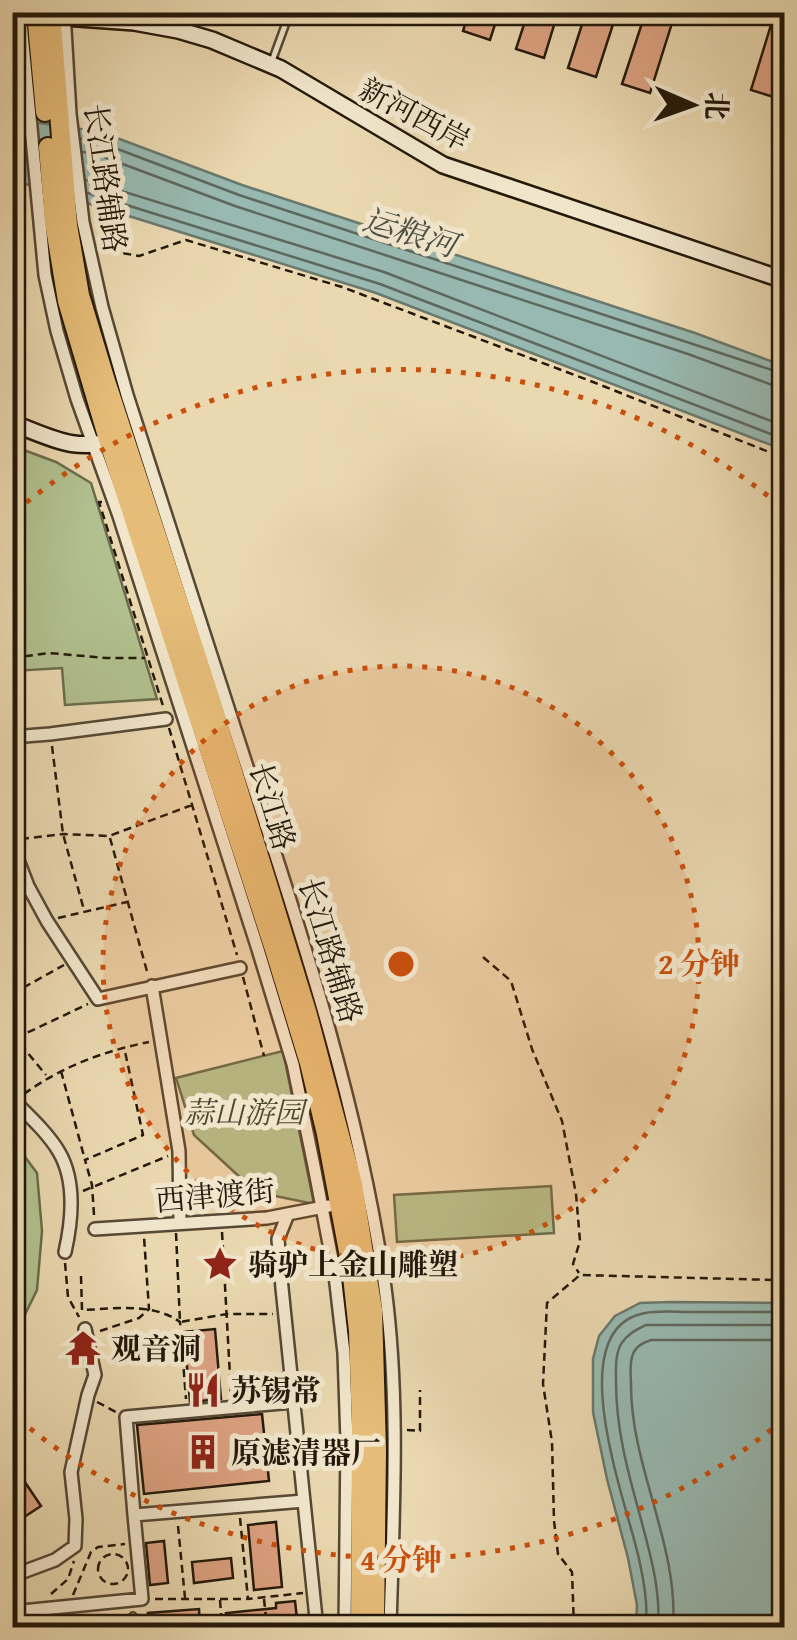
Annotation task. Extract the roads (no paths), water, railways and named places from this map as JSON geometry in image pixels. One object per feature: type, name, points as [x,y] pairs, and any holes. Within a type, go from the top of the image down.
[{"type":"main road","name":"长江路","points":[[43,15],[61,223],[80,294],[109,442],[309,1063],[331,1206],[351,1267],[361,1428],[360,1628]]},
{"type":"main road","name":"长江路","points":[[109,442],[208,691],[313,1032],[353,1184],[373,1310],[377,1450],[375,1628]]},
{"type":"street","name":"新河西岸","points":[[43,15],[143,18],[212,40],[271,64],[443,166],[784,280]]},
{"type":"street","name":"长江路辅路","points":[[43,15],[61,223],[45,275],[57,331],[77,400],[109,442],[113,499],[293,1064],[331,1206],[344,1353],[344,1628]]},
{"type":"street","name":"长江路辅路","points":[[61,223],[89,248],[126,395],[324,1007],[363,1162],[385,1290],[390,1350],[395,1464],[390,1628]]},
{"type":"street","points":[[12,423],[71,445],[109,442]]},
{"type":"street","points":[[12,737],[166,719]]},
{"type":"street","points":[[12,842],[28,886],[47,921],[98,999],[240,968]]},
{"type":"street","points":[[152,986],[178,1151],[180,1224]]},
{"type":"street","points":[[14,1100],[60,1153],[71,1198],[65,1252]]},
{"type":"street","name":"西津渡街","points":[[94,1229],[222,1221],[331,1206]]},
{"type":"street","points":[[288,1214],[278,1239],[317,1628]]},
{"type":"street","points":[[12,1576],[56,1560],[75,1546],[70,1472],[96,1375],[86,1334]]},
{"type":"street","points":[[12,1612],[142,1600],[126,1417],[294,1402]]},
{"type":"street","points":[[134,1516],[304,1500]]},
{"type":"lane","points":[[271,64],[290,12]]},
{"type":"lane","points":[[134,1616],[135,1628]]},
{"type":"water","points":[[13,119],[101,132],[242,185],[695,333],[784,366],[784,450],[376,293],[13,180]]},
{"type":"water","points":[[640,1303],[784,1303],[784,1627],[636,1627],[637,1605],[628,1558],[593,1412],[593,1359],[599,1336],[615,1316]]},
{"type":"place","name":"骑驴上金山雕塑","points":[[220,1264]]},
{"type":"place","name":"观音洞","points":[[83,1348]]},
{"type":"place","name":"苏锡常","points":[[203,1390]]},
{"type":"place","name":"原滤清器厂","points":[[203,1452]]},
{"type":"water label","name":"运粮河","points":[[410,232]]},
{"type":"park label","name":"蒜山游园","points":[[244,1112]]}]
